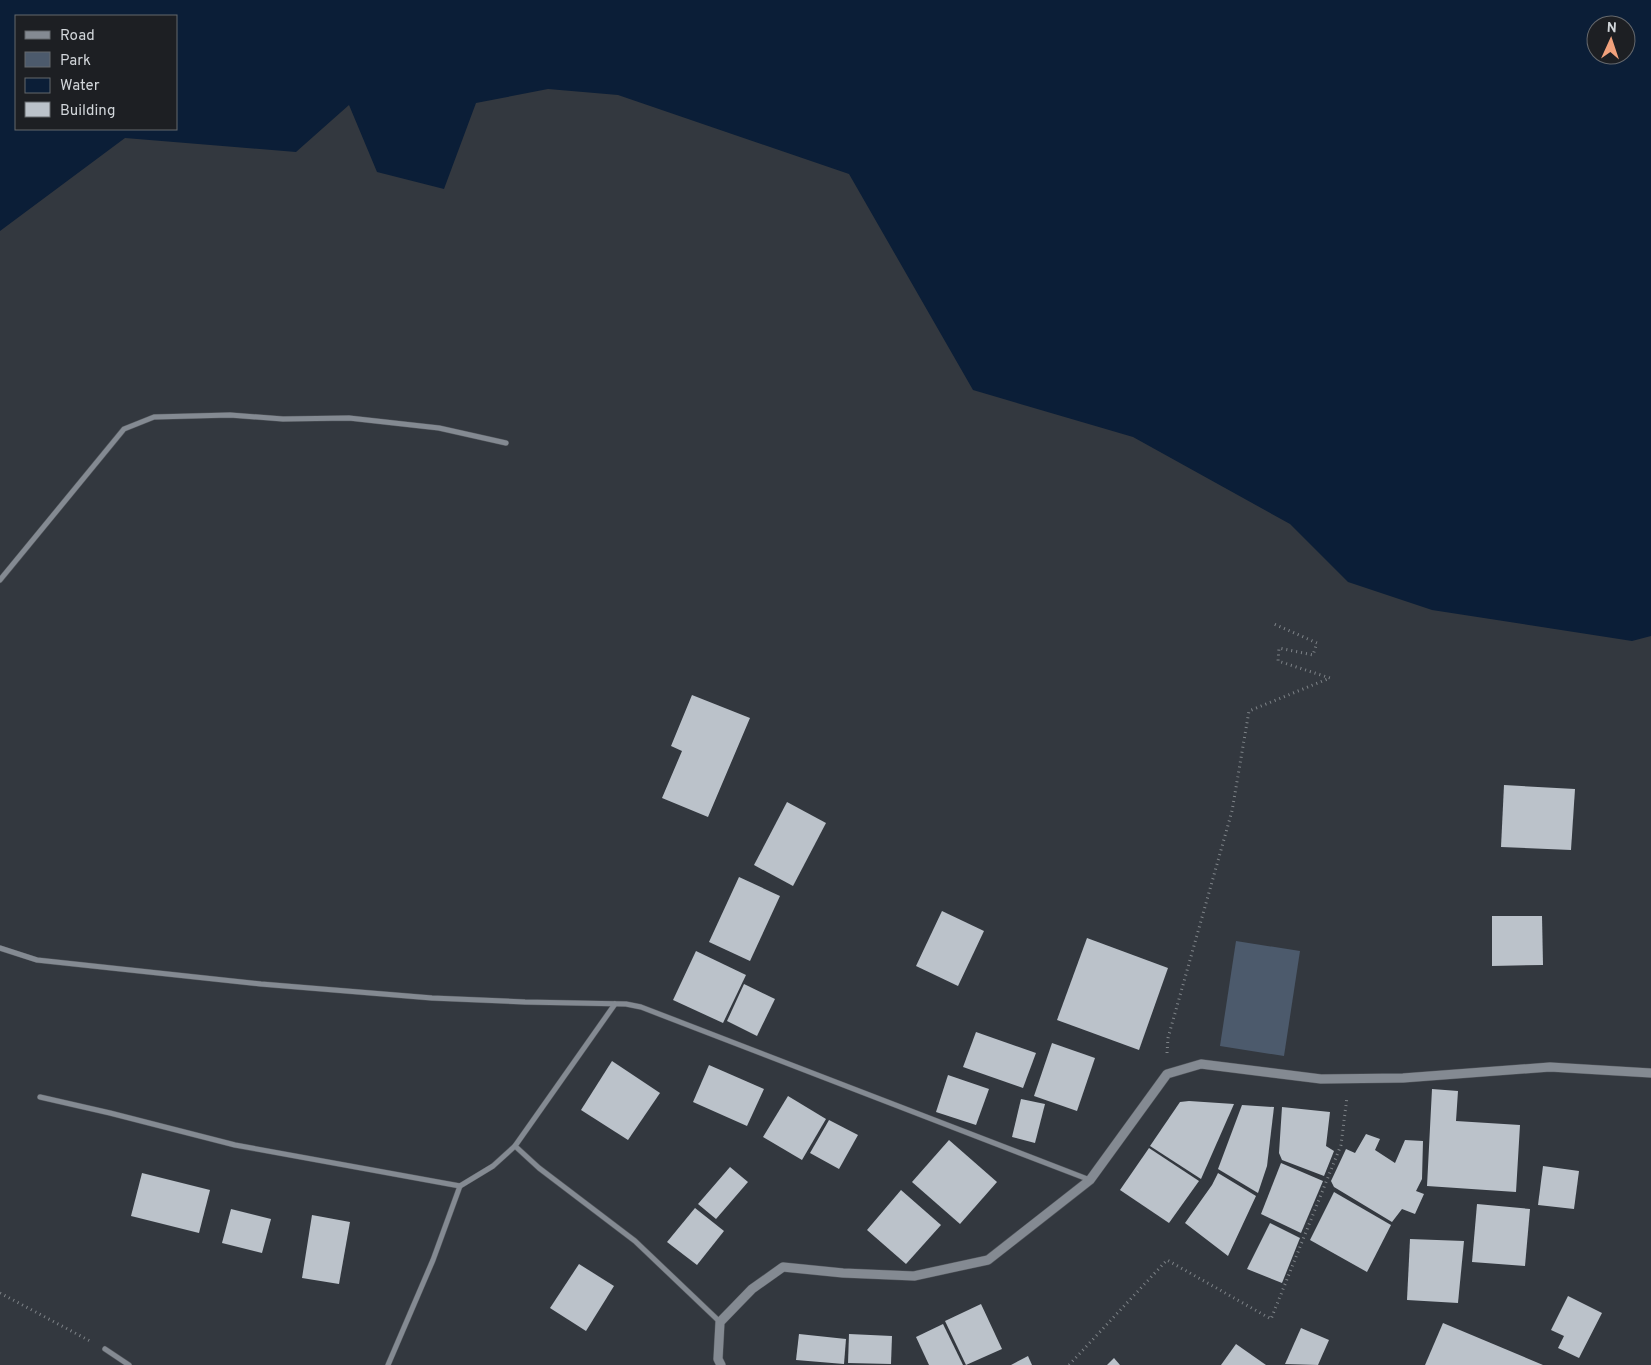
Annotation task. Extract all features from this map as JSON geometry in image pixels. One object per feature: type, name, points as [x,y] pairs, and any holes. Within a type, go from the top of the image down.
[{"type":"street","points":[[0,580],[124,429],[154,417],[230,415],[283,419],[349,418],[439,428],[506,443]]},
{"type":"street","points":[[0,948],[37,960],[261,984],[432,998],[626,1004],[641,1007],[1090,1180]]},
{"type":"street","points":[[388,1365],[433,1260],[460,1186],[493,1166],[515,1146],[615,1004]]},
{"type":"street","points":[[721,1365],[718,1359],[720,1322],[752,1289],[783,1267],[843,1273],[914,1276],[988,1260],[1090,1180],[1167,1074],[1201,1064],[1320,1079],[1403,1078],[1550,1067],[1651,1073]]},
{"type":"street","points":[[40,1097],[235,1145],[460,1186]]},
{"type":"street","points":[[515,1146],[539,1168],[635,1241],[720,1322]]},
{"type":"street","points":[[105,1349],[129,1365]]},
{"type":"path","points":[[1167,1074],[1168,1038],[1232,811],[1249,711],[1330,678],[1278,661],[1279,648],[1313,655],[1316,643],[1274,624]]},
{"type":"path","points":[[1069,1365],[1167,1260],[1271,1319],[1342,1145],[1349,1078]]},
{"type":"path","points":[[0,1293],[105,1349]]},
{"type":"green space","points":[[1236,941],[1300,951],[1284,1056],[1220,1046]]},
{"type":"water","points":[[0,0],[1651,0],[1651,636],[1632,641],[1432,610],[1348,582],[1290,524],[1133,437],[973,390],[849,174],[618,95],[548,89],[476,103],[444,189],[377,172],[349,105],[296,152],[125,138],[0,231]]},
{"type":"building","points":[[692,695],[750,718],[708,817],[662,798],[682,751],[671,746]]},
{"type":"building","points":[[1504,785],[1575,789],[1571,850],[1501,847]]},
{"type":"building","points":[[787,802],[826,823],[793,886],[754,865]]},
{"type":"building","points":[[739,877],[780,896],[750,961],[709,942]]},
{"type":"building","points":[[942,911],[984,931],[958,986],[916,966]]},
{"type":"building","points":[[1492,916],[1542,916],[1543,965],[1492,966]]},
{"type":"building","points":[[1087,938],[1168,968],[1139,1050],[1057,1020]]},
{"type":"building","points":[[696,951],[746,975],[723,1023],[673,1000]]},
{"type":"building","points":[[744,984],[775,999],[757,1036],[727,1021]]},
{"type":"building","points":[[976,1032],[1036,1053],[1023,1088],[963,1067]]},
{"type":"building","points":[[1052,1043],[1095,1058],[1077,1111],[1034,1096]]},
{"type":"building","points":[[612,1061],[660,1093],[628,1140],[581,1110]]},
{"type":"building","points":[[709,1065],[764,1089],[747,1126],[693,1102]]},
{"type":"building","points":[[948,1075],[989,1089],[976,1125],[936,1112]]},
{"type":"building","points":[[1432,1089],[1458,1091],[1456,1121],[1520,1125],[1516,1192],[1427,1186]]},
{"type":"building","points":[[788,1096],[826,1119],[802,1160],[763,1137]]},
{"type":"building","points":[[1021,1099],[1045,1104],[1035,1143],[1012,1137]]},
{"type":"building","points":[[1180,1102],[1234,1104],[1201,1179],[1150,1146]]},
{"type":"building","points":[[1242,1105],[1274,1107],[1267,1166],[1258,1193],[1218,1169]]},
{"type":"building","points":[[1282,1107],[1330,1112],[1326,1146],[1334,1151],[1324,1176],[1282,1160],[1279,1153]]},
{"type":"building","points":[[829,1120],[858,1135],[839,1169],[810,1153]]},
{"type":"building","points":[[1366,1134],[1380,1139],[1375,1150],[1395,1163],[1405,1140],[1423,1141],[1422,1179],[1416,1191],[1424,1194],[1415,1214],[1402,1209],[1392,1222],[1334,1187],[1331,1181],[1346,1149],[1355,1153]]},
{"type":"building","points":[[949,1140],[997,1182],[960,1224],[912,1182]]},
{"type":"building","points":[[1149,1148],[1199,1181],[1169,1223],[1120,1190]]},
{"type":"building","points":[[1281,1163],[1323,1181],[1301,1233],[1261,1214]]},
{"type":"building","points":[[1543,1166],[1579,1171],[1574,1209],[1538,1205]]},
{"type":"building","points":[[730,1167],[748,1182],[716,1219],[698,1204]]},
{"type":"building","points":[[142,1173],[210,1190],[199,1233],[131,1216]]},
{"type":"building","points":[[1218,1173],[1256,1196],[1228,1256],[1185,1223],[1212,1185]]},
{"type":"building","points":[[901,1190],[941,1225],[906,1264],[867,1230]]},
{"type":"building","points":[[1334,1192],[1391,1225],[1367,1272],[1310,1240]]},
{"type":"building","points":[[1477,1204],[1530,1209],[1525,1266],[1472,1262]]},
{"type":"building","points":[[695,1208],[724,1231],[697,1265],[667,1242]]},
{"type":"building","points":[[231,1209],[271,1219],[262,1253],[222,1243]]},
{"type":"building","points":[[312,1215],[350,1222],[339,1284],[302,1278]]},
{"type":"building","points":[[1270,1223],[1300,1238],[1282,1283],[1247,1269]]},
{"type":"building","points":[[1410,1239],[1464,1241],[1458,1303],[1407,1300]]},
{"type":"building","points":[[579,1264],[614,1286],[586,1331],[550,1308]]},
{"type":"building","points":[[1568,1296],[1602,1313],[1579,1358],[1558,1348],[1564,1336],[1551,1330]]},
{"type":"building","points":[[981,1304],[1002,1349],[966,1365],[945,1321]]},
{"type":"building","points":[[1443,1323],[1543,1365],[1425,1365]]},
{"type":"building","points":[[943,1324],[963,1365],[929,1365],[916,1337]]},
{"type":"building","points":[[1301,1328],[1329,1340],[1318,1365],[1285,1364]]},
{"type":"building","points":[[799,1334],[846,1339],[844,1364],[796,1360]]},
{"type":"building","points":[[849,1334],[892,1336],[891,1364],[848,1363]]},
{"type":"building","points":[[1236,1344],[1266,1365],[1221,1365]]},
{"type":"building","points":[[1028,1356],[1032,1365],[1011,1365]]},
{"type":"building","points":[[1114,1358],[1120,1365],[1107,1365]]}]
